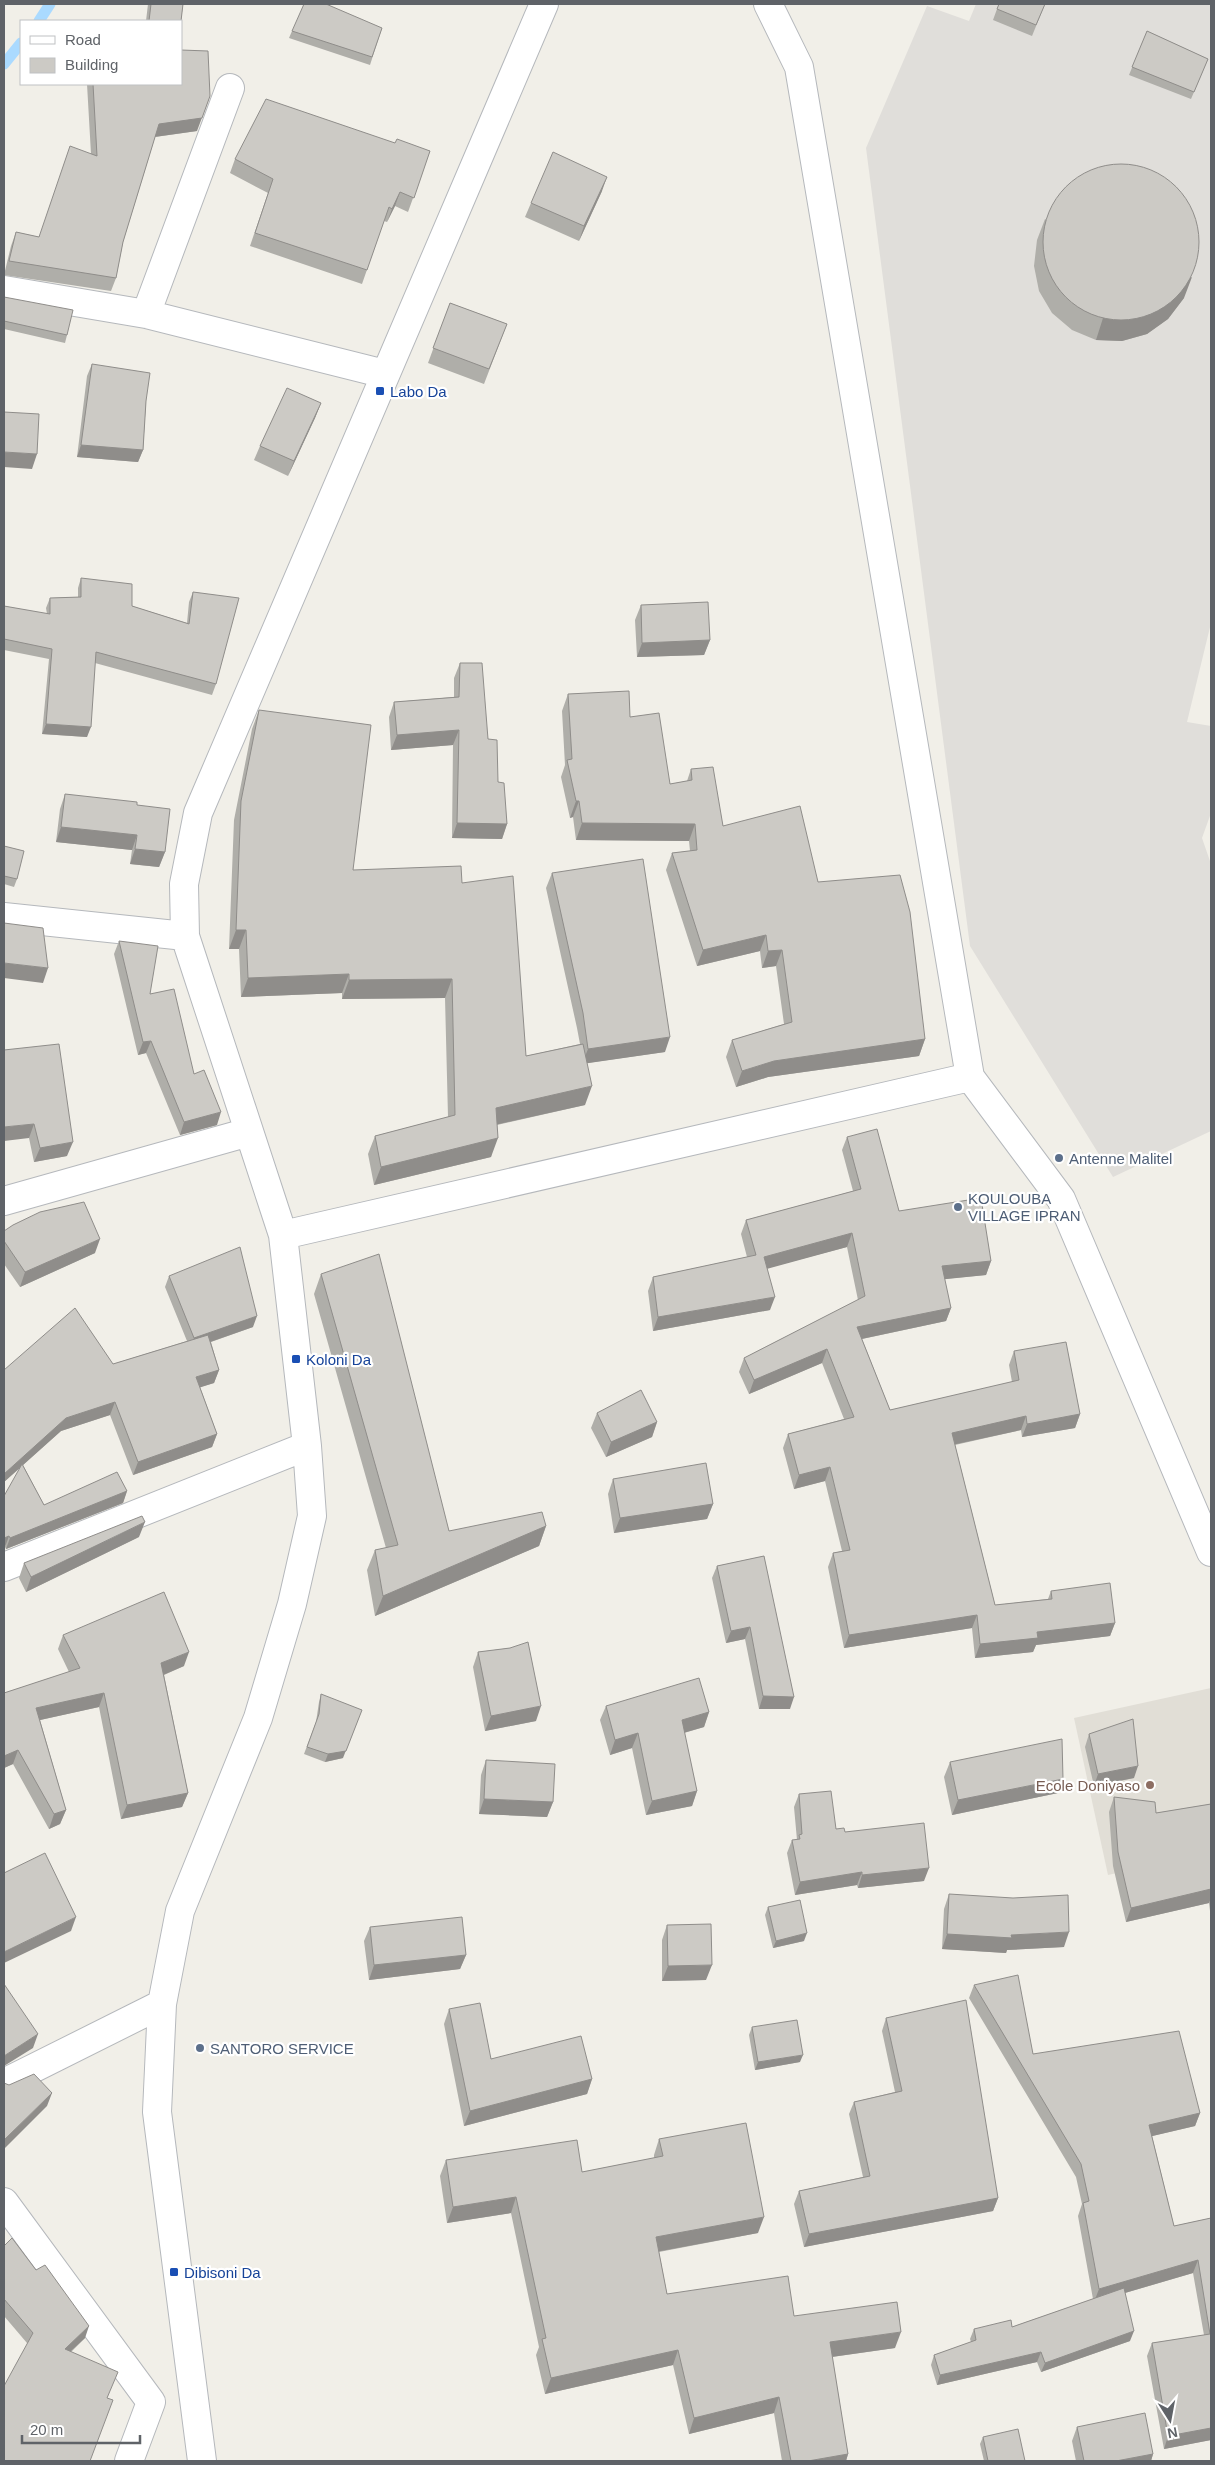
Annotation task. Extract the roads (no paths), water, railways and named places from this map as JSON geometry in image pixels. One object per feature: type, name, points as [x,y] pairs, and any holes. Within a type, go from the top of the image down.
[{"type":"street","points":[[202,2461],[157,2112],[162,2004],[180,1911],[258,1718],[292,1604],[312,1516],[307,1446],[283,1235],[185,936],[184,884],[198,813],[544,4]]},
{"type":"street","points":[[768,4],[799,67],[970,1077],[1061,1199],[1211,1552]]},
{"type":"street","points":[[146,314],[230,88]]},
{"type":"street","points":[[4,290],[146,314],[385,374]]},
{"type":"street","points":[[4,917],[185,936]]},
{"type":"street","points":[[283,1235],[970,1077]]},
{"type":"street","points":[[4,1201],[249,1132]]},
{"type":"street","points":[[4,1567],[307,1446]]},
{"type":"street","points":[[4,2082],[162,2004]]},
{"type":"street","points":[[5,2207],[151,2402],[129,2461]]},
{"type":"waterway","points":[[40,20],[50,4]]},
{"type":"waterway","points":[[4,64],[20,44]]},
{"type":"place","name":"Labo Da","points":[[380,391]]},
{"type":"place","name":"Antenne Malitel","points":[[1059,1158]]},
{"type":"place","name":"KOULOUBA VILLAGE IPRAN","points":[[958,1207]]},
{"type":"place","name":"Koloni Da","points":[[296,1359]]},
{"type":"place","name":"Ecole Doniyaso","points":[[1150,1785]]},
{"type":"place","name":"SANTORO SERVICE","points":[[200,2048]]},
{"type":"place","name":"Dibisoni Da","points":[[174,2272]]}]
